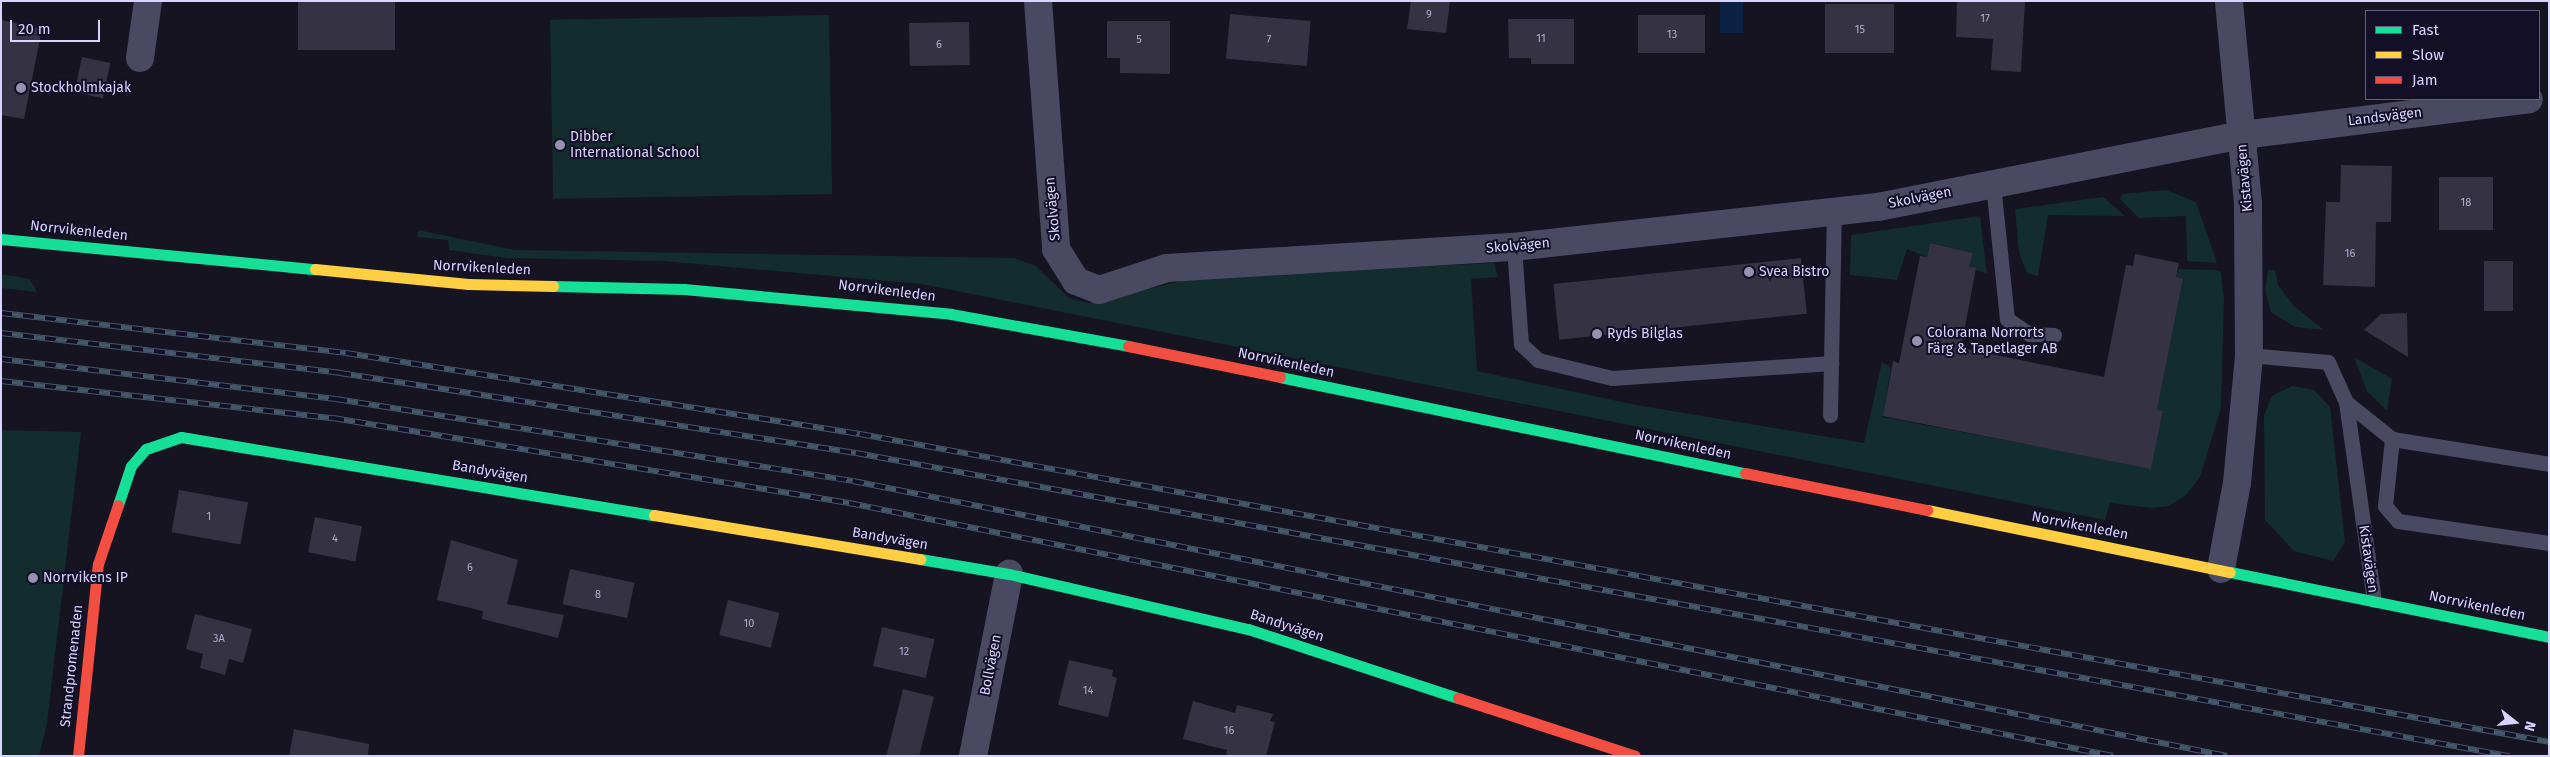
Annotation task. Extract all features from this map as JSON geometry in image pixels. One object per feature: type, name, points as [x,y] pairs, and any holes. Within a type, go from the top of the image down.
[{"type":"main road","name":"Norrvikenleden","points":[[1,238],[468,284],[684,289],[951,314],[1043,329],[2549,637]]},
{"type":"main road","name":"Bandyvägen","points":[[131,466],[146,449],[164,440],[196,438],[1009,574],[1248,629],[1635,756]]},
{"type":"main road","name":"Strandpromenaden","points":[[78,756],[98,564],[131,466]]},
{"type":"street","points":[[140,58],[148,1]]},
{"type":"street","name":"Skolvägen","points":[[1038,1],[1056,249],[1076,281],[1099,290],[1166,268],[1514,248],[1834,211],[1993,184],[2242,135]]},
{"type":"street","name":"Kistavägen","points":[[2221,569],[2237,483],[2249,355],[2248,203],[2229,1]]},
{"type":"street","name":"Landsvägen","points":[[2242,135],[2521,100]]},
{"type":"street","name":"Bollvägen","points":[[973,756],[1009,574]]},
{"type":"lane","points":[[1993,184],[2007,318],[2030,334],[2054,335]]},
{"type":"lane","points":[[1830,415],[1834,211]]},
{"type":"lane","points":[[1514,248],[1521,344],[1538,360],[1612,378],[1831,363]]},
{"type":"lane","name":"Kistavägen","points":[[2249,355],[2328,362],[2346,402],[2374,600]]},
{"type":"lane","points":[[2346,402],[2392,439],[2549,464]]},
{"type":"lane","points":[[2392,439],[2385,506],[2398,521],[2549,543]]},
{"type":"green space","points":[[829,15],[832,194],[553,199],[550,20]]},
{"type":"green space","points":[[2166,190],[2196,202],[2217,263],[2187,261],[2186,216],[2139,218],[2120,199],[2122,194]]},
{"type":"green space","points":[[2103,197],[2125,216],[2048,215],[2038,276],[2027,273],[2019,252],[2015,209]]},
{"type":"green space","points":[[1980,216],[1987,274],[1969,267],[1973,253],[1930,243],[1927,257],[1907,249],[1897,280],[1850,275],[1851,235]]},
{"type":"green space","points":[[418,230],[515,250],[1014,258],[1036,266],[1069,298],[1089,303],[1198,277],[1494,263],[1498,277],[1471,279],[1477,371],[1636,405],[1864,443],[1882,362],[1891,367],[1883,417],[2151,468],[2163,412],[2157,410],[2183,279],[2176,277],[2179,269],[2215,270],[2221,272],[2224,299],[2221,408],[2200,477],[2186,495],[2169,506],[2152,508],[2110,503],[2105,520],[922,284],[664,261],[506,258],[449,250],[448,240],[417,237]]},
{"type":"green space","points":[[2268,270],[2275,270],[2278,285],[2294,306],[2324,330],[2295,327],[2271,312],[2265,291]]},
{"type":"green space","points":[[1,274],[30,279],[37,292],[1,288]]},
{"type":"green space","points":[[2354,357],[2392,379],[2387,411],[2367,391]]},
{"type":"green space","points":[[2292,386],[2314,390],[2330,407],[2345,542],[2333,561],[2294,551],[2265,520],[2264,415],[2272,396]]},
{"type":"green space","name":"Norrvikens IP","points":[[1,430],[81,432],[47,723],[39,756],[1,756]]},
{"type":"water","points":[[1720,1],[1743,1],[1743,33],[1720,33]]},
{"type":"building","points":[[298,1],[395,1],[395,50],[298,50]]},
{"type":"building","points":[[1411,1],[1450,1],[1446,33],[1407,29]]},
{"type":"building","points":[[1957,1],[2025,1],[2021,72],[1991,70],[1993,39],[1956,37]]},
{"type":"building","points":[[1825,4],[1894,4],[1894,53],[1825,53]]},
{"type":"building","points":[[1230,14],[1311,21],[1307,66],[1226,59]]},
{"type":"building","points":[[1638,15],[1705,15],[1705,53],[1638,53]]},
{"type":"building","points":[[1508,19],[1574,19],[1574,64],[1531,64],[1531,58],[1509,58]]},
{"type":"building","points":[[1,20],[42,29],[24,119],[1,115]]},
{"type":"building","points":[[1107,21],[1170,21],[1170,74],[1120,73],[1120,58],[1107,58]]},
{"type":"building","points":[[969,22],[970,65],[910,66],[909,23]]},
{"type":"building","points":[[82,57],[110,63],[103,98],[75,92]]},
{"type":"building","points":[[2341,165],[2392,166],[2391,222],[2376,222],[2375,287],[2323,285],[2326,202],[2340,202]]},
{"type":"building","points":[[2439,177],[2493,177],[2493,230],[2439,230]]},
{"type":"building","points":[[1930,243],[1973,253],[1969,267],[1976,268],[1961,348],[2104,377],[2126,265],[2133,266],[2135,254],[2179,263],[2176,277],[2183,279],[2157,410],[2163,411],[2151,469],[1883,416],[1893,361],[1899,363],[1920,256],[1927,257]]},
{"type":"building","points":[[1801,258],[1807,314],[1559,340],[1553,284]]},
{"type":"building","points":[[2484,261],[2513,261],[2513,311],[2484,311]]},
{"type":"building","points":[[2407,313],[2408,357],[2364,330],[2381,314]]},
{"type":"building","points":[[179,490],[248,502],[240,545],[172,532]]},
{"type":"building","points":[[315,517],[362,526],[355,561],[308,552]]},
{"type":"building","points":[[451,540],[518,560],[507,604],[564,615],[558,638],[482,619],[483,611],[437,600]]},
{"type":"building","points":[[570,569],[635,583],[627,618],[563,604]]},
{"type":"building","points":[[728,600],[779,613],[771,648],[719,635]]},
{"type":"building","points":[[195,614],[252,629],[243,663],[229,659],[225,675],[200,668],[203,654],[186,649]]},
{"type":"building","points":[[882,627],[935,639],[926,678],[873,666]]},
{"type":"building","points":[[1069,660],[1113,670],[1112,676],[1117,678],[1108,717],[1058,705]]},
{"type":"building","points":[[903,689],[934,697],[919,756],[886,756]]},
{"type":"building","points":[[1193,701],[1235,713],[1237,705],[1273,714],[1270,721],[1275,722],[1266,756],[1226,756],[1227,750],[1183,739]]},
{"type":"building","points":[[294,729],[369,744],[368,756],[289,756]]},
{"type":"railway","points":[[1,313],[346,353],[860,434],[2549,742]]},
{"type":"railway","points":[[1,333],[340,373],[856,453],[2509,756]]},
{"type":"railway","points":[[1,359],[336,399],[853,481],[2227,756]]},
{"type":"railway","points":[[1,381],[333,418],[849,503],[2113,756]]},
{"type":"traffic: fast","points":[[1,239],[315,269]]},
{"type":"traffic: fast","points":[[553,286],[684,289],[951,314],[1128,346]]},
{"type":"traffic: fast","points":[[1280,377],[1745,473]]},
{"type":"traffic: fast","points":[[118,505],[131,466],[146,449],[181,437],[654,515]]},
{"type":"traffic: fast","points":[[920,559],[1009,574],[1248,629],[1458,698]]},
{"type":"traffic: fast","points":[[2230,572],[2549,637]]},
{"type":"traffic: slow","points":[[315,269],[468,284],[553,286]]},
{"type":"traffic: slow","points":[[1927,510],[2230,572]]},
{"type":"traffic: slow","points":[[654,515],[920,559]]},
{"type":"traffic: jam","points":[[1128,346],[1280,377]]},
{"type":"traffic: jam","points":[[1745,473],[1927,510]]},
{"type":"traffic: jam","points":[[78,756],[98,564],[118,505]]},
{"type":"traffic: jam","points":[[1458,698],[1635,756]]},
{"type":"place","name":"Stockholmkajak","points":[[21,88]]},
{"type":"place","name":"Dibber International School","points":[[560,145]]},
{"type":"place","name":"Svea Bistro","points":[[1749,272]]},
{"type":"place","name":"Ryds Bilglas","points":[[1597,334]]},
{"type":"place","name":"Colorama Norrorts Färg & Tapetlager AB","points":[[1917,341]]},
{"type":"place","name":"Norrvikens IP","points":[[33,578]]}]
